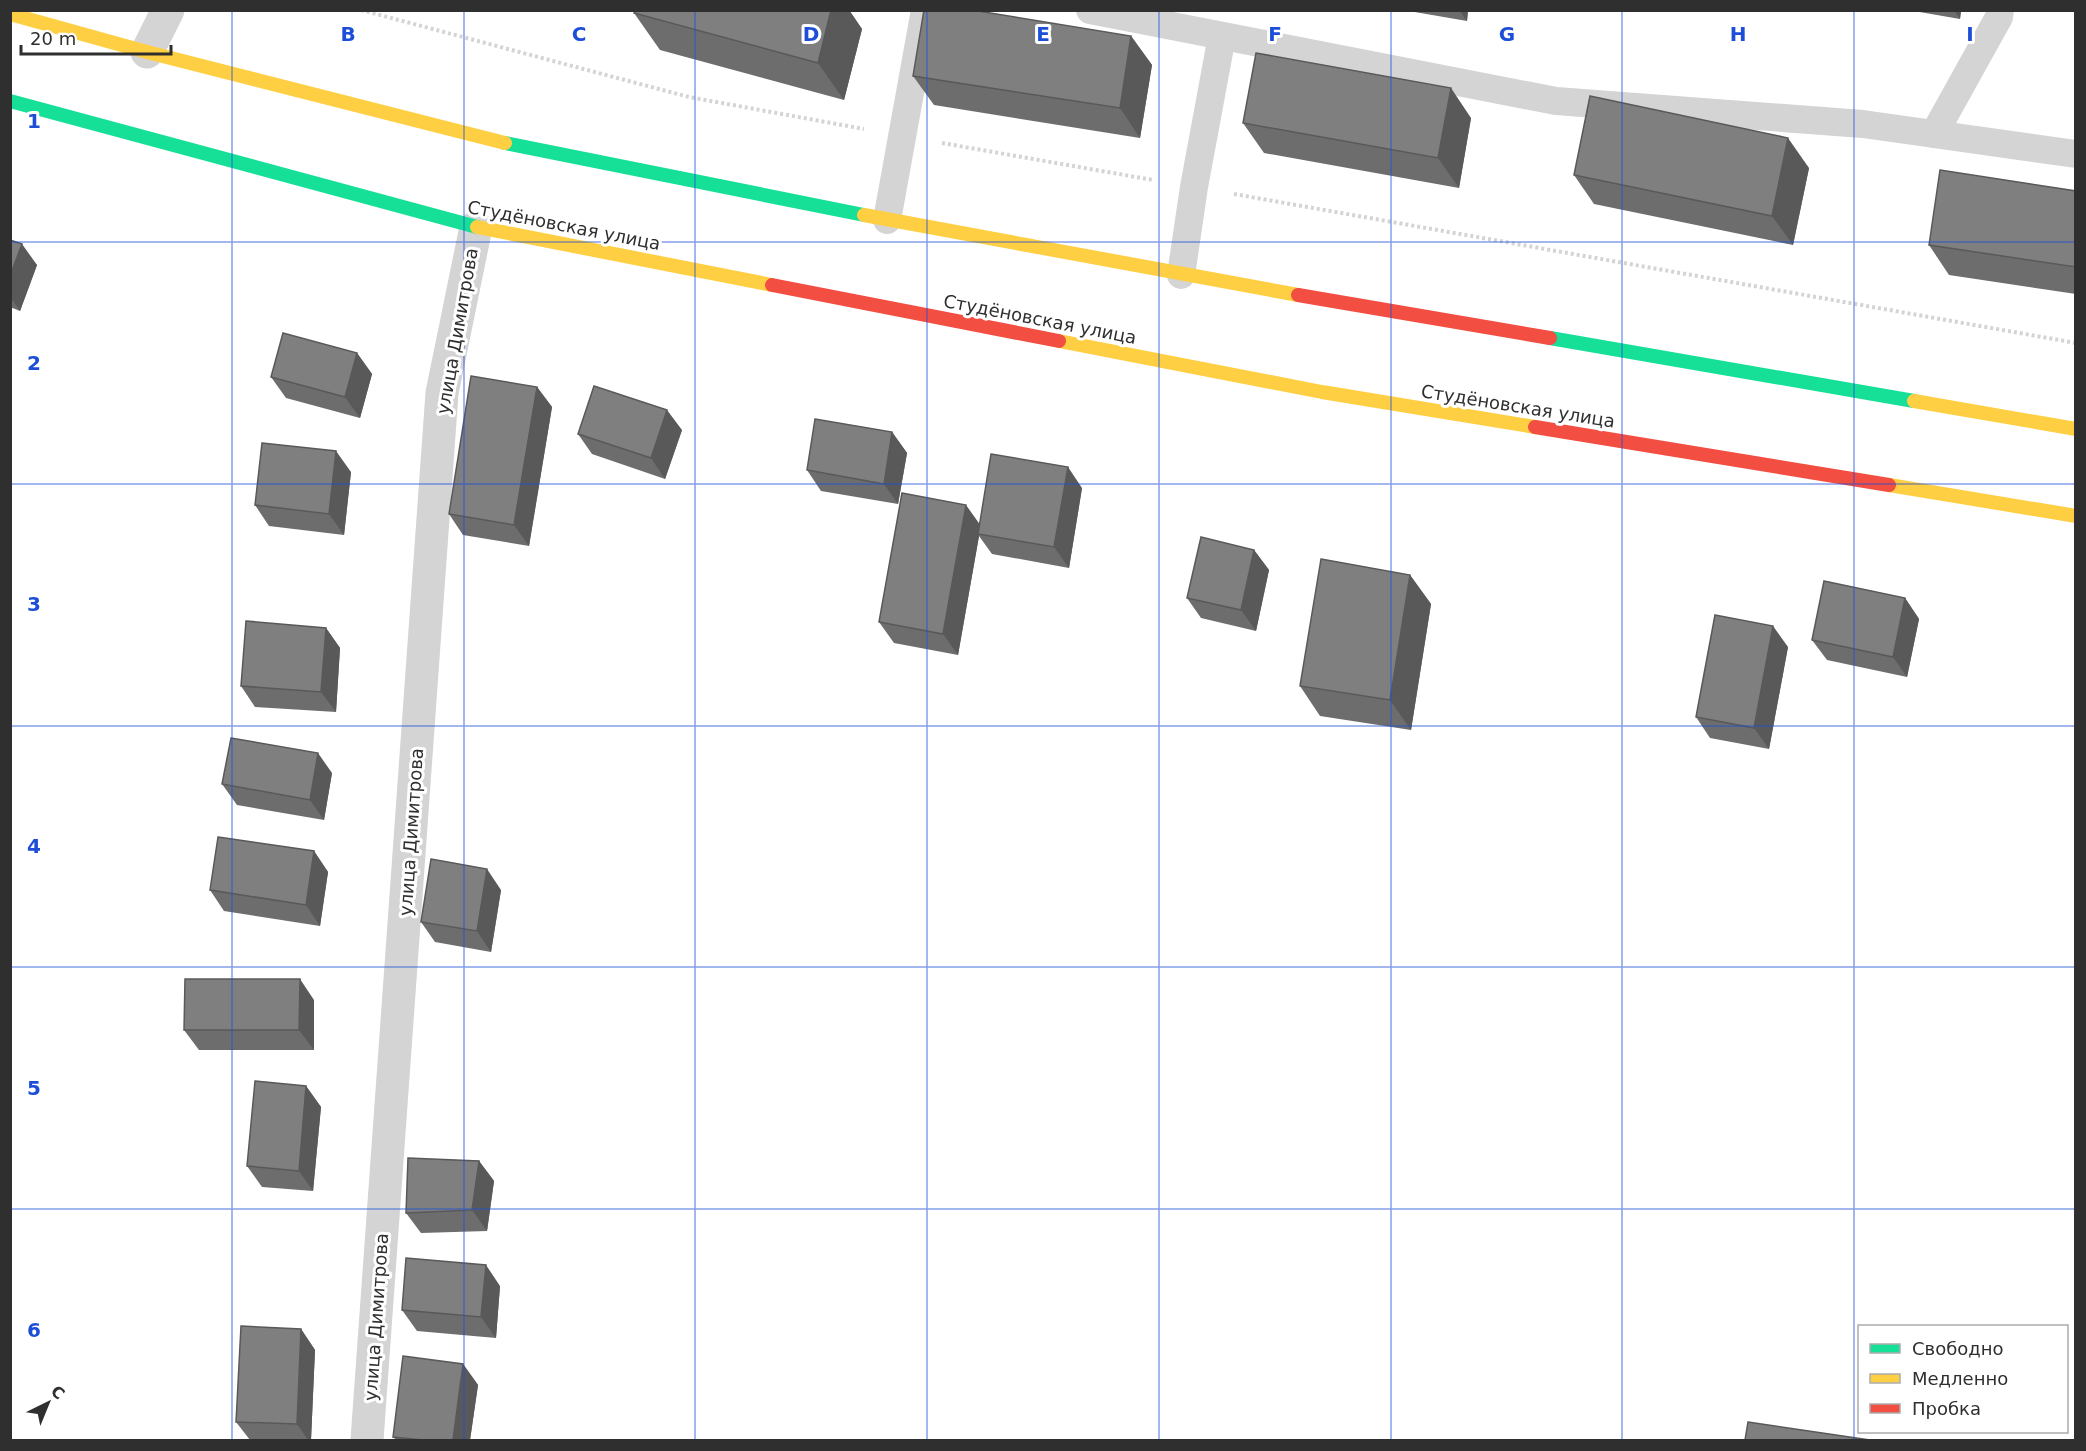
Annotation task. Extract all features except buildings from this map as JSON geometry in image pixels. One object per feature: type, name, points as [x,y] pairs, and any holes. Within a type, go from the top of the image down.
[{"type":"main road","points":[[10,14],[147,52],[492,140],[887,220],[1181,275],[2076,429]]},
{"type":"main road","name":"Студёновская улица","points":[[10,101],[476,227],[1322,392],[2076,516]]},
{"type":"street","points":[[147,52],[168,10]]},
{"type":"street","name":"улица Димитрова","points":[[368,1440],[442,393],[476,227]]},
{"type":"lane","points":[[887,220],[925,10]]},
{"type":"lane","points":[[1090,10],[1556,101],[1863,124],[2076,154]]},
{"type":"lane","points":[[1934,134],[1999,17],[2000,10]]},
{"type":"lane","points":[[1181,275],[1194,187],[1222,36]]},
{"type":"traffic: fast","points":[[10,101],[477,227]]},
{"type":"traffic: fast","points":[[505,143],[864,215]]},
{"type":"traffic: fast","points":[[1550,338],[1914,401]]},
{"type":"traffic: slow","points":[[10,14],[147,52],[505,143]]},
{"type":"traffic: slow","points":[[864,215],[1298,295]]},
{"type":"traffic: slow","points":[[477,227],[772,285]]},
{"type":"traffic: slow","points":[[1059,341],[1322,392],[1535,427]]},
{"type":"traffic: slow","points":[[1914,401],[2076,429]]},
{"type":"traffic: slow","points":[[1889,485],[2076,516]]},
{"type":"traffic: jam","points":[[772,285],[1059,341]]},
{"type":"traffic: jam","points":[[1298,295],[1550,338]]},
{"type":"traffic: jam","points":[[1535,427],[1889,485]]}]
